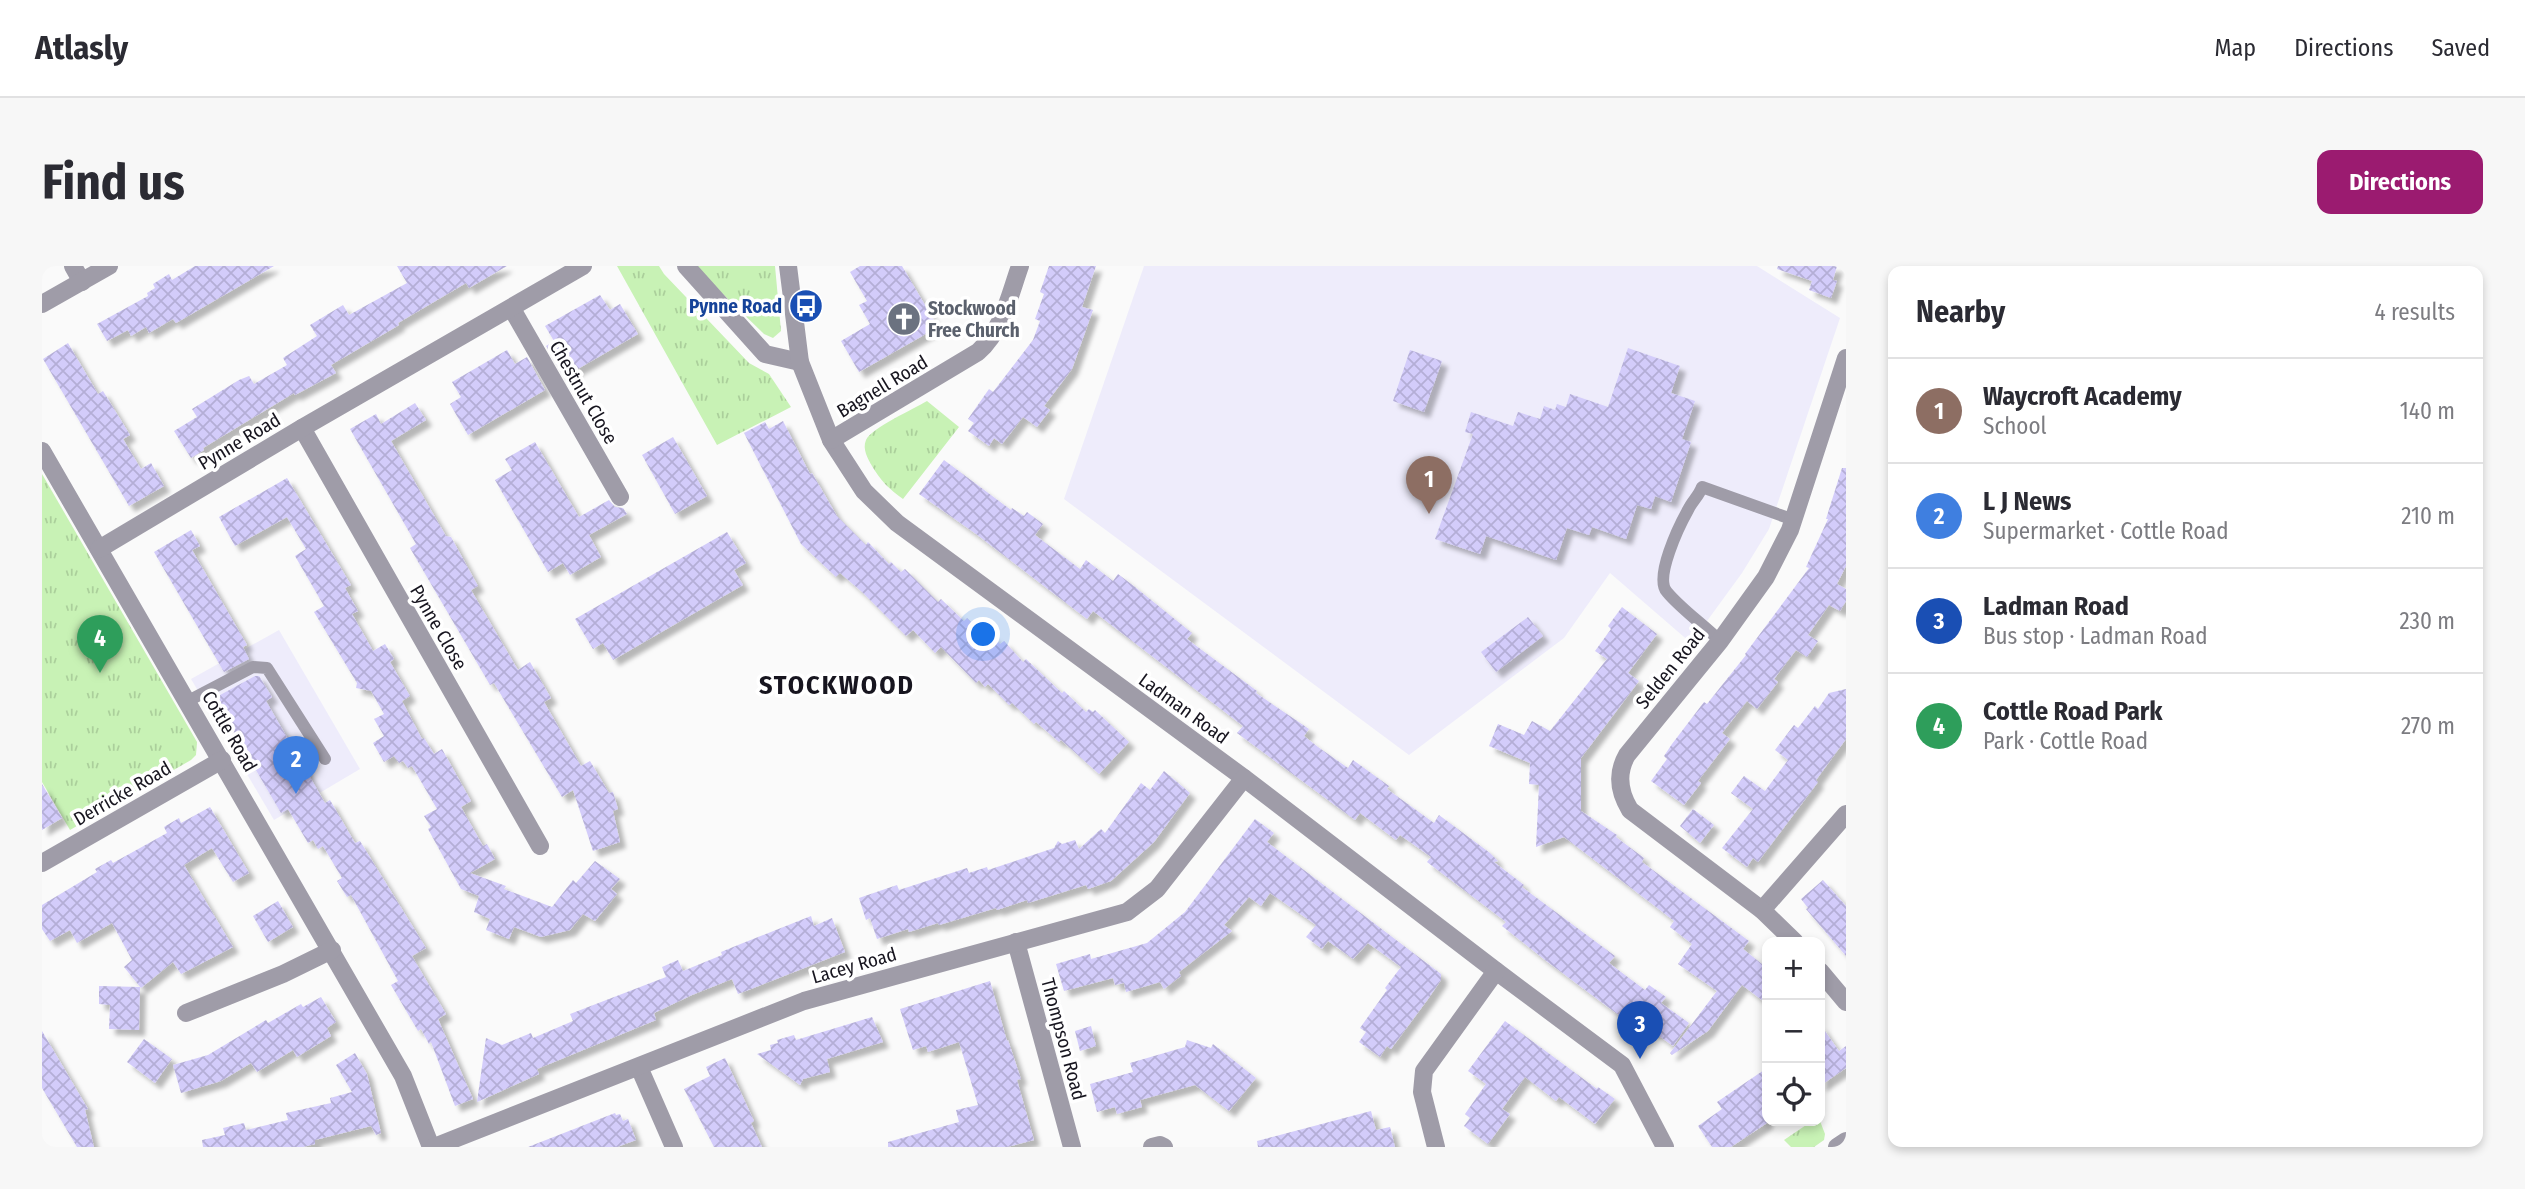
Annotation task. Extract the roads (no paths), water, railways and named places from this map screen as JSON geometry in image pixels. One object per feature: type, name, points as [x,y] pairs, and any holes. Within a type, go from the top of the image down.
[{"type":"street","points":[[42,304],[77,274],[109,266]]},
{"type":"street","name":"Pynne Road","points":[[99,549],[583,266]]},
{"type":"street","points":[[686,266],[765,354],[800,362]]},
{"type":"street","name":"Ladman Road","points":[[788,266],[800,362],[831,440],[863,491],[897,523],[1244,778],[1622,1065],[1665,1147]]},
{"type":"street","name":"Bagnell Road","points":[[831,440],[978,352],[993,338],[1001,322],[1020,266]]},
{"type":"street","name":"Chestnut Close","points":[[512,309],[620,497]]},
{"type":"street","name":"Selden Road","points":[[1791,937],[1762,910],[1630,810],[1622,796],[1620,785],[1622,764],[1766,577],[1794,520],[1846,358]]},
{"type":"street","name":"Pynne Close","points":[[302,428],[540,846]]},
{"type":"street","name":"Cottle Road","points":[[42,451],[404,1076],[432,1147]]},
{"type":"street","name":"Derricke Road","points":[[42,863],[222,760]]},
{"type":"street","name":"Lacey Road","points":[[432,1147],[804,1001],[1127,912],[1157,889],[1244,778]]},
{"type":"street","points":[[1762,910],[1846,814]]},
{"type":"street","name":"Thompson Road","points":[[1016,942],[1072,1147]]},
{"type":"street","points":[[186,1013],[283,974],[332,950]]},
{"type":"street","points":[[1436,1147],[1422,1092],[1424,1071],[1496,971]]},
{"type":"street","points":[[1825,977],[1846,1002]]},
{"type":"street","points":[[639,1067],[674,1147]]},
{"type":"street","points":[[1837,1147],[1846,1141]]},
{"type":"street","points":[[1153,1147],[1164,1147]]},
{"type":"lane","points":[[1720,640],[1664,590],[1662,577],[1668,555],[1688,508],[1699,496],[1702,487],[1794,520]]},
{"type":"lane","points":[[188,701],[253,667],[267,668],[325,759]]},
{"type":"place","name":"Pynne Road","points":[[806,306]]},
{"type":"place","name":"Stockwood Free Church","points":[[904,319]]},
{"type":"place","name":"Waycroft Academy","points":[[1429,514]]},
{"type":"place","name":"Cottle Road Park","points":[[100,673]]},
{"type":"place","name":"L J News","points":[[296,794]]},
{"type":"place","name":"Ladman Road","points":[[1640,1059]]},
{"type":"district","name":"STOCKWOOD","points":[[837,685]]}]
